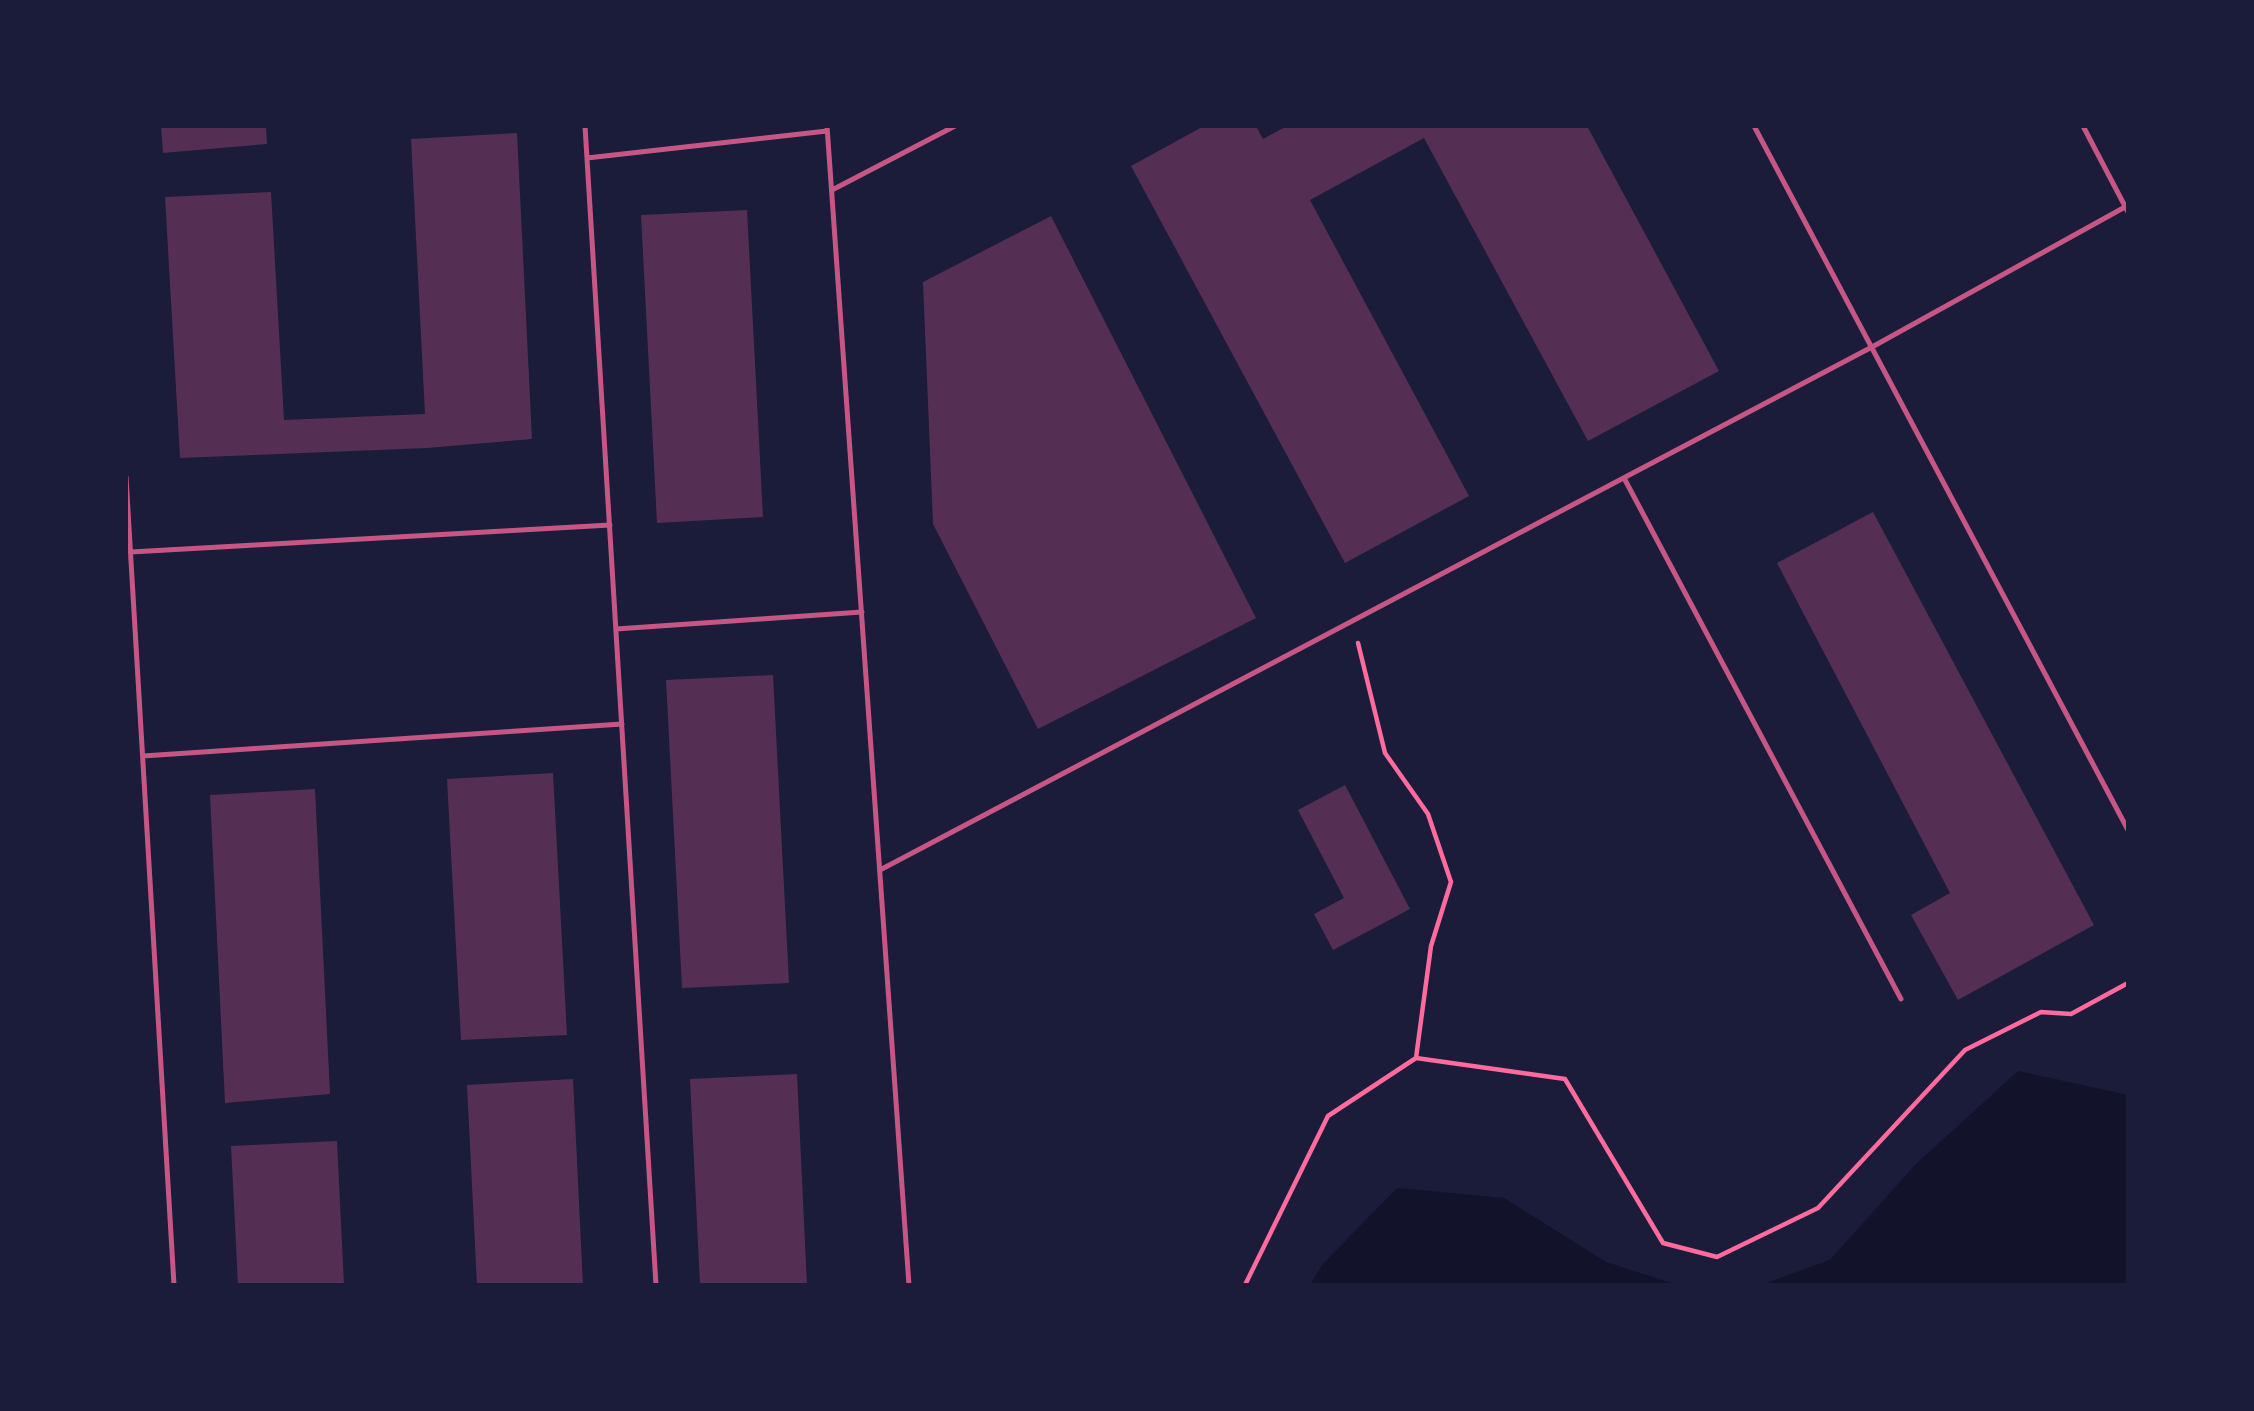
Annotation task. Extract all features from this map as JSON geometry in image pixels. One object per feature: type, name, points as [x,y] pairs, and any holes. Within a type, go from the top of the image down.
[{"type":"lane","points":[[585,126],[656,1285]]},
{"type":"lane","points":[[832,190],[955,126]]},
{"type":"lane","points":[[1754,126],[2128,830]]},
{"type":"lane","points":[[880,870],[1872,347],[2127,209],[2083,126]]},
{"type":"lane","points":[[587,158],[827,129],[909,1285]]},
{"type":"lane","points":[[126,477],[174,1285]]},
{"type":"lane","points":[[1624,478],[1901,999]]},
{"type":"lane","points":[[131,552],[610,525]]},
{"type":"lane","points":[[616,629],[862,612]]},
{"type":"lane","points":[[143,756],[622,724]]},
{"type":"path","points":[[1353,621],[1385,753],[1428,814],[1451,883],[1431,946],[1416,1058]]},
{"type":"path","points":[[1245,1285],[1328,1116],[1416,1058],[1565,1079],[1662,1243],[1717,1257],[1818,1208],[1965,1050],[2042,1012],[2071,1014],[2128,984]]},
{"type":"shaded area","points":[[2018,1071],[2128,1095],[2128,1285],[1761,1285],[1830,1260],[1915,1165]]},
{"type":"shaded area","points":[[1397,1188],[1504,1198],[1606,1262],[1678,1285],[1310,1285],[1322,1265]]},
{"type":"building","points":[[161,126],[266,126],[267,144],[163,153]]},
{"type":"building","points":[[1204,126],[1256,126],[1263,139],[1287,126],[1587,126],[1719,371],[1588,441],[1424,138],[1310,200],[1469,496],[1345,563],[1131,166]]},
{"type":"building","points":[[517,133],[532,439],[427,448],[180,458],[165,197],[271,192],[284,420],[425,414],[411,139]]},
{"type":"building","points":[[747,210],[763,517],[657,523],[641,215]]},
{"type":"building","points":[[1051,216],[1256,618],[1038,729],[933,524],[923,282]]},
{"type":"building","points":[[1873,512],[2094,925],[1958,1000],[1911,915],[1950,893],[1777,563]]},
{"type":"building","points":[[773,675],[789,983],[682,988],[666,680]]},
{"type":"building","points":[[553,773],[567,1035],[461,1040],[447,779]]},
{"type":"building","points":[[1345,785],[1410,909],[1333,950],[1314,914],[1344,898],[1298,810]]},
{"type":"building","points":[[315,789],[330,1094],[225,1103],[210,795]]},
{"type":"building","points":[[797,1074],[807,1285],[700,1285],[690,1079]]},
{"type":"building","points":[[573,1079],[583,1285],[477,1285],[467,1085]]},
{"type":"building","points":[[337,1141],[344,1285],[238,1285],[231,1146]]}]
